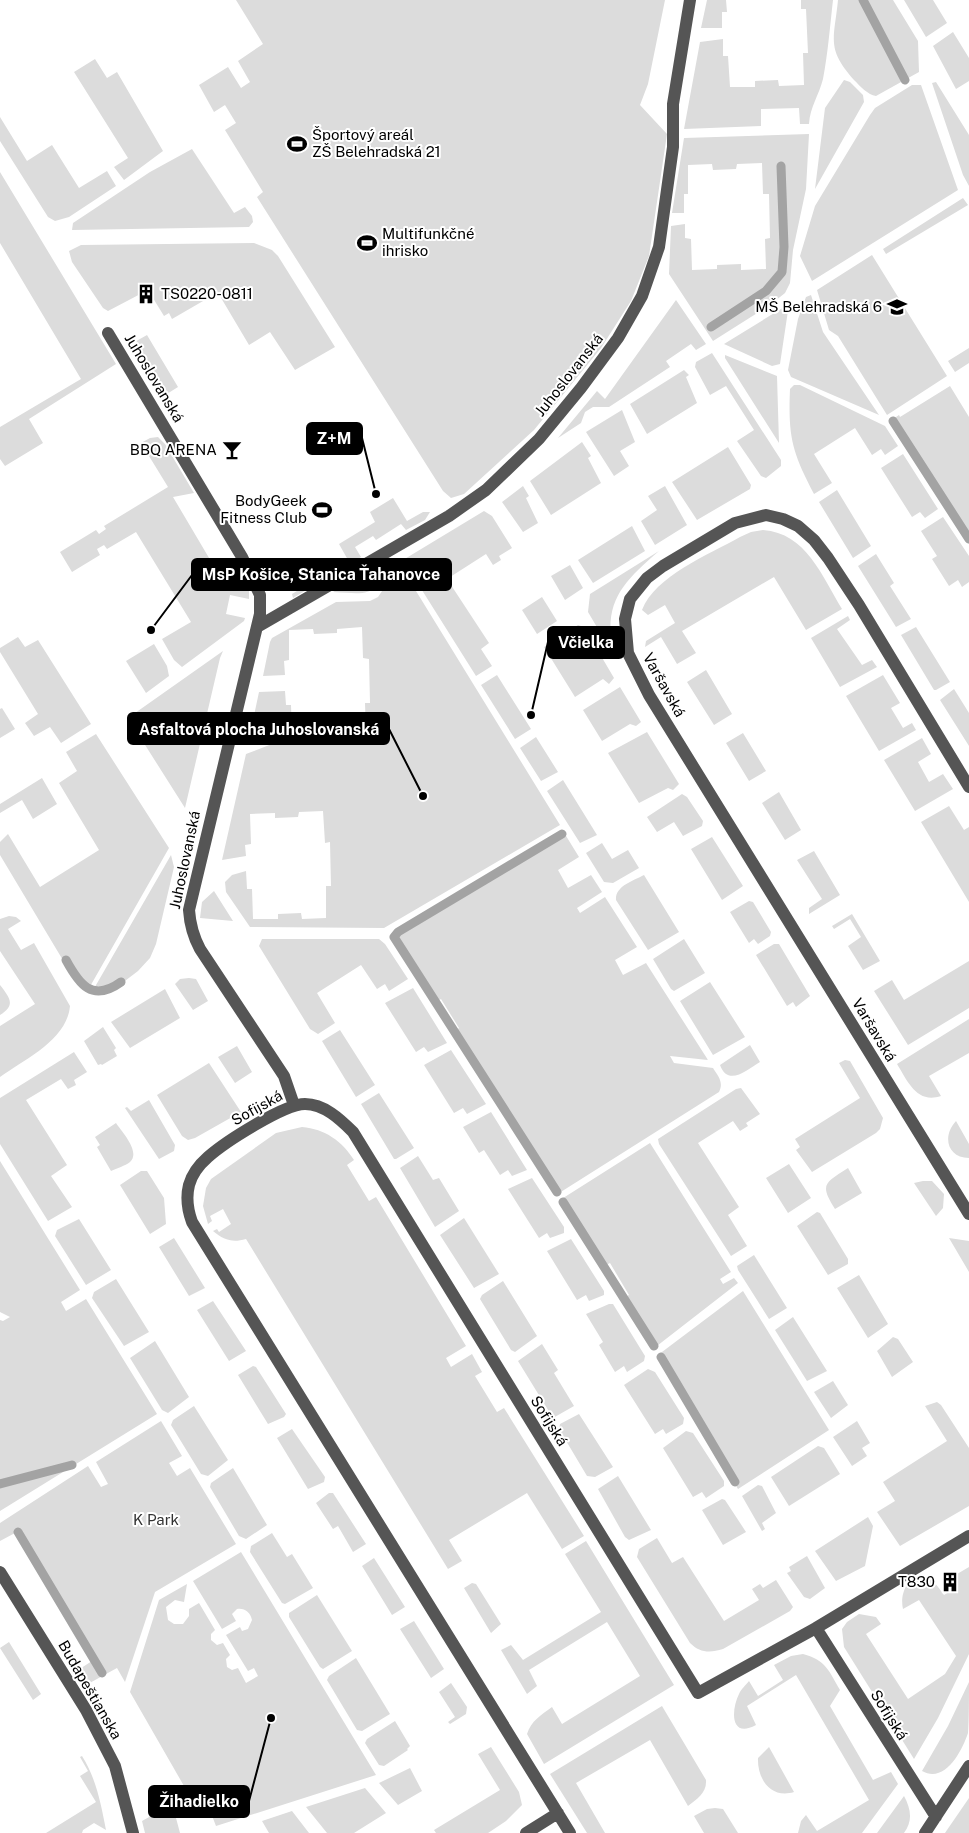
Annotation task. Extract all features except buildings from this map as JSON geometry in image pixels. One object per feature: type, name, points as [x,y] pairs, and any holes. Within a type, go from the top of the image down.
[{"type":"street","name":"Juhoslovanská","points":[[258,627],[449,516],[486,490],[539,439],[581,388],[631,318],[649,280],[659,247],[673,147],[673,104],[690,0]]},
{"type":"street","name":"Juhoslovanská","points":[[108,333],[242,557],[260,595],[258,627],[189,910],[190,924],[200,949],[284,1076],[294,1105]]},
{"type":"street","name":"Varšavská","points":[[969,787],[859,605],[814,540],[798,526],[766,515],[735,523],[663,566],[647,578],[630,599],[625,619],[628,653],[649,695],[969,1214]]},
{"type":"street","name":"Sofijská","points":[[570,1833],[192,1222],[188,1210],[189,1185],[201,1164],[210,1155],[272,1115],[294,1105],[306,1104],[319,1107],[334,1114],[353,1132],[698,1693],[816,1628],[969,1536]]},
{"type":"street","name":"Budapeštianska","points":[[0,1572],[86,1710],[115,1766],[133,1833]]},
{"type":"street","name":"Sofijská","points":[[816,1628],[936,1818]]},
{"type":"street","points":[[924,1833],[936,1818],[969,1766]]},
{"type":"street","points":[[526,1833],[558,1813]]},
{"type":"green space","points":[[236,0],[665,0],[648,84],[640,105],[667,134],[649,256],[631,301],[601,348],[534,430],[464,494],[451,498],[443,491],[257,197],[263,192],[225,130],[236,123],[225,105],[214,112],[199,85],[228,67],[241,88],[250,82],[238,61],[263,44]]},
{"type":"green space","points":[[707,0],[726,0],[727,12],[722,12],[722,28],[701,28]]},
{"type":"green space","points":[[801,0],[833,0],[823,79],[811,112],[809,124],[800,124],[799,108],[761,109],[761,126],[684,129],[700,42],[723,39],[723,56],[728,56],[730,87],[755,87],[755,81],[778,80],[779,86],[804,85],[803,53],[808,53],[806,9],[801,9]]},
{"type":"green space","points":[[838,0],[893,0],[918,41],[919,72],[876,96],[861,87],[845,69],[836,51],[834,34]]},
{"type":"green space","points":[[904,0],[933,0],[947,23],[926,37]]},
{"type":"green space","points":[[953,32],[969,58],[969,81],[956,89],[933,46]]},
{"type":"green space","points":[[95,59],[107,78],[117,72],[163,151],[124,180],[114,167],[128,158],[74,72]]},
{"type":"green space","points":[[844,80],[850,82],[863,95],[864,102],[815,189],[825,108]]},
{"type":"green space","points":[[936,82],[969,135],[969,186],[963,175],[932,83]]},
{"type":"green space","points":[[912,85],[921,85],[958,190],[812,281],[800,256],[815,206],[875,108]]},
{"type":"green space","points":[[0,117],[27,161],[52,145],[79,188],[107,171],[116,186],[69,217],[55,221],[48,217],[0,141]]},
{"type":"green space","points":[[809,134],[806,189],[793,250],[790,283],[785,293],[770,305],[713,341],[669,274],[671,226],[685,224],[685,238],[691,239],[692,270],[717,269],[717,265],[741,264],[741,270],[766,269],[765,239],[770,238],[769,194],[763,194],[762,163],[737,164],[736,169],[713,170],[712,164],[688,165],[688,194],[684,194],[684,213],[672,213],[684,138]]},
{"type":"green space","points":[[192,149],[234,213],[245,207],[252,216],[253,222],[249,227],[72,230],[73,223],[150,172]]},
{"type":"green space","points":[[0,172],[116,364],[29,419],[43,443],[5,466],[0,459],[0,427],[81,379],[0,243]]},
{"type":"green space","points":[[963,198],[968,205],[886,254],[883,249]]},
{"type":"green space","points":[[254,243],[272,250],[278,256],[335,347],[295,370],[270,332],[249,345],[214,286],[206,290],[210,297],[172,319],[169,313],[164,316],[148,290],[108,311],[103,308],[72,262],[69,251],[81,245]]},
{"type":"green space","points":[[872,255],[947,376],[887,415],[838,336],[829,330],[817,290]]},
{"type":"green space","points":[[811,295],[823,332],[879,415],[791,377],[788,370],[798,319],[806,297]]},
{"type":"green space","points":[[676,300],[706,344],[696,350],[691,344],[666,361],[670,367],[609,407],[593,407],[585,412],[581,423],[558,438],[597,391],[605,399]]},
{"type":"green space","points":[[789,304],[780,364],[772,366],[724,344]]},
{"type":"green space","points":[[147,335],[178,387],[162,397],[131,344]]},
{"type":"green space","points":[[969,348],[969,363],[955,372],[948,361]]},
{"type":"green space","points":[[712,353],[781,460],[781,466],[766,478],[761,476],[737,441],[754,430],[726,386],[710,395],[695,367],[696,362]]},
{"type":"green space","points":[[725,355],[777,376],[779,443],[725,358]]},
{"type":"green space","points":[[684,370],[689,375],[686,377],[697,403],[647,434],[630,404]]},
{"type":"green space","points":[[794,385],[800,385],[885,426],[898,446],[885,455],[881,449],[872,455],[855,428],[814,454],[832,483],[814,494],[801,467],[793,444],[790,420],[790,389]]},
{"type":"green space","points":[[950,386],[969,417],[969,544],[890,421],[899,415],[900,417]]},
{"type":"green space","points":[[622,410],[635,442],[620,451],[629,466],[614,476],[586,432]]},
{"type":"green space","points":[[158,437],[165,444],[194,493],[173,497],[228,590],[249,589],[249,599],[230,595],[226,614],[245,618],[244,621],[182,667],[174,660],[162,639],[191,622],[136,532],[107,549],[104,545],[97,549],[100,555],[72,572],[60,552],[96,530],[99,534],[106,529],[104,526],[168,487],[141,443],[150,438]]},
{"type":"green space","points":[[582,442],[591,456],[588,458],[601,483],[551,515],[530,481]]},
{"type":"green space","points":[[728,447],[751,485],[750,489],[697,520],[672,482]]},
{"type":"green space","points":[[903,454],[938,509],[925,518],[920,512],[912,517],[881,468]]},
{"type":"green space","points":[[523,486],[529,496],[526,498],[538,523],[523,532],[502,502]]},
{"type":"green space","points":[[665,486],[687,525],[655,545],[641,521],[657,510],[648,496]]},
{"type":"green space","points":[[837,490],[871,546],[853,558],[819,502]]},
{"type":"green space","points":[[393,498],[407,521],[423,512],[430,512],[425,520],[406,530],[401,524],[376,540],[373,536],[355,547],[361,557],[293,598],[292,594],[348,560],[339,544],[375,522],[370,512]]},
{"type":"green space","points":[[484,511],[492,516],[512,548],[499,556],[501,560],[493,565],[486,554],[447,579],[489,643],[481,649],[492,666],[476,676],[403,560]]},
{"type":"green space","points":[[943,517],[969,556],[969,582],[962,587],[958,580],[949,586],[932,559],[937,556],[921,531]]},
{"type":"green space","points":[[632,526],[645,551],[593,583],[578,560]]},
{"type":"green space","points":[[763,530],[778,533],[791,539],[802,548],[820,570],[842,609],[806,630],[774,577],[682,631],[696,653],[677,664],[661,637],[645,647],[646,641],[675,623],[665,605],[648,615],[642,610],[658,587],[698,559],[751,532]]},
{"type":"green space","points":[[659,551],[634,574],[618,596],[613,608],[611,622],[614,656],[588,612],[590,594]]},
{"type":"green space","points":[[876,554],[894,583],[890,586],[911,619],[896,627],[858,566]]},
{"type":"green space","points":[[394,558],[396,560],[371,590],[358,593],[333,592],[388,560]]},
{"type":"green space","points":[[400,565],[560,825],[384,928],[250,927],[226,892],[225,882],[232,875],[246,871],[247,889],[252,889],[253,919],[278,919],[278,914],[301,913],[302,919],[326,918],[326,886],[331,886],[330,842],[325,843],[323,811],[299,812],[298,817],[275,818],[275,813],[250,814],[251,844],[245,845],[246,856],[222,860],[246,754],[272,744],[271,726],[252,725],[259,692],[285,691],[286,705],[291,705],[292,736],[317,735],[317,730],[340,730],[341,735],[366,734],[365,703],[370,703],[369,659],[363,658],[362,627],[337,629],[337,633],[314,634],[313,629],[289,630],[289,660],[284,661],[285,675],[263,676],[270,642],[272,638],[336,602],[370,601],[378,597]]},
{"type":"green space","points":[[570,565],[583,588],[565,600],[551,576]]},
{"type":"green space","points":[[542,597],[557,621],[537,634],[522,610]]},
{"type":"green space","points":[[848,616],[850,620],[837,629],[862,665],[872,660],[877,667],[840,687],[811,638]]},
{"type":"green space","points":[[578,625],[584,627],[614,678],[609,684],[603,679],[575,697],[544,647]]},
{"type":"green space","points":[[916,627],[950,682],[936,690],[934,690],[901,635]]},
{"type":"green space","points":[[18,637],[25,647],[38,640],[91,724],[61,743],[50,727],[34,736],[25,723],[38,714],[0,652],[0,648]]},
{"type":"green space","points":[[154,644],[167,666],[169,676],[146,693],[126,661]]},
{"type":"green space","points":[[223,651],[220,658],[185,808],[128,718]]},
{"type":"green space","points":[[706,670],[732,714],[714,725],[687,682]]},
{"type":"green space","points":[[497,675],[531,729],[515,739],[481,685]]},
{"type":"green space","points":[[883,675],[900,703],[891,708],[903,728],[912,723],[916,730],[879,751],[846,696]]},
{"type":"green space","points":[[620,687],[641,722],[636,726],[630,724],[602,741],[583,710]]},
{"type":"green space","points":[[954,689],[969,713],[969,746],[940,700]]},
{"type":"green space","points":[[2,708],[15,729],[0,738],[0,709]]},
{"type":"green space","points":[[647,732],[679,784],[673,790],[668,788],[639,803],[608,753]]},
{"type":"green space","points":[[743,733],[766,771],[749,781],[726,743]]},
{"type":"green space","points":[[96,734],[169,848],[88,990],[76,982],[0,855],[0,842],[8,834],[40,887],[99,850],[59,783],[77,771],[66,752]]},
{"type":"green space","points":[[536,737],[558,772],[541,781],[520,748]]},
{"type":"green space","points":[[922,738],[931,754],[918,762],[929,782],[943,774],[953,789],[915,811],[884,760]]},
{"type":"green space","points":[[42,778],[57,804],[33,819],[22,800],[0,813],[0,804]]},
{"type":"green space","points":[[563,780],[597,835],[580,843],[547,791]]},
{"type":"green space","points":[[779,792],[801,830],[785,840],[762,803]]},
{"type":"green space","points":[[682,794],[687,797],[703,821],[702,826],[683,836],[674,822],[657,832],[647,817]]},
{"type":"green space","points":[[949,806],[964,830],[969,827],[969,902],[921,822]]},
{"type":"green space","points":[[563,831],[579,857],[558,870],[568,888],[591,875],[602,892],[577,908],[580,913],[605,897],[637,947],[615,960],[623,975],[646,963],[708,1060],[670,1056],[674,1063],[713,1068],[720,1079],[721,1085],[719,1092],[556,1195],[453,1033],[459,1028],[441,999],[434,1003],[392,934]]},
{"type":"green space","points":[[712,837],[743,886],[722,900],[691,849]]},
{"type":"green space","points":[[602,843],[612,859],[628,850],[639,868],[613,883],[604,882],[586,853]]},
{"type":"green space","points":[[814,851],[840,895],[809,914],[809,908],[822,899],[797,860]]},
{"type":"green space","points":[[171,855],[174,867],[156,944],[150,958],[138,971],[117,987],[101,993],[92,992]]},
{"type":"green space","points":[[644,875],[679,932],[648,950],[616,900],[618,891]]},
{"type":"green space","points":[[214,891],[233,921],[200,918],[202,902]]},
{"type":"green space","points":[[749,901],[753,902],[771,932],[770,936],[758,944],[754,939],[749,943],[730,912]]},
{"type":"green space","points":[[852,914],[880,961],[863,970],[848,946],[861,937],[850,919],[834,929],[832,926]]},
{"type":"green space","points":[[9,916],[16,917],[21,921],[8,929],[21,950],[34,943],[70,1006],[67,1018],[53,1039],[32,1056],[0,1077],[0,1026],[35,1004],[0,951],[0,919]]},
{"type":"green space","points":[[262,939],[379,939],[385,944],[408,979],[389,991],[385,984],[377,989],[361,965],[317,993],[335,1023],[318,1034],[310,1029],[259,946]]},
{"type":"green space","points":[[684,939],[705,973],[674,991],[653,959]]},
{"type":"green space","points":[[774,944],[779,944],[810,996],[796,1007],[793,1002],[787,1006],[756,955]]},
{"type":"green space","points":[[969,961],[969,1008],[908,1045],[874,991],[892,980],[904,1000]]},
{"type":"green space","points":[[180,979],[196,979],[208,1001],[193,1010],[175,984]]},
{"type":"green space","points":[[710,982],[745,1037],[713,1055],[680,1001]]},
{"type":"green space","points":[[0,985],[9,998],[10,1005],[0,1015]]},
{"type":"green space","points":[[413,988],[447,1043],[428,1052],[424,1047],[416,1052],[385,1003]]},
{"type":"green space","points":[[165,989],[180,1018],[130,1048],[111,1022]]},
{"type":"green space","points":[[969,1019],[969,1053],[929,1076],[941,1096],[933,1098],[919,1094],[909,1084],[897,1064]]},
{"type":"green space","points":[[103,1027],[116,1048],[114,1050],[117,1056],[102,1065],[98,1065],[84,1041]]},
{"type":"green space","points":[[340,1030],[375,1085],[356,1097],[322,1041]]},
{"type":"green space","points":[[750,1045],[760,1062],[738,1075],[728,1075],[723,1072],[720,1065]]},
{"type":"green space","points":[[237,1046],[252,1072],[235,1083],[218,1057]]},
{"type":"green space","points":[[451,1050],[486,1104],[467,1114],[463,1108],[454,1113],[424,1065]]},
{"type":"green space","points":[[74,1052],[87,1072],[74,1080],[76,1085],[68,1089],[61,1079],[26,1100],[67,1165],[51,1176],[72,1207],[48,1221],[0,1144],[0,1098]]},
{"type":"green space","points":[[845,1060],[850,1061],[883,1118],[880,1129],[812,1172],[796,1150],[800,1147],[795,1139],[860,1098],[839,1063]]},
{"type":"green space","points":[[209,1063],[241,1112],[195,1138],[188,1140],[182,1136],[157,1095]]},
{"type":"green space","points":[[741,1088],[760,1114],[746,1123],[748,1126],[740,1131],[733,1121],[698,1143],[739,1207],[728,1215],[747,1246],[731,1256],[659,1144],[658,1139],[736,1089]]},
{"type":"green space","points":[[379,1093],[414,1148],[396,1159],[394,1159],[361,1104]]},
{"type":"green space","points":[[149,1100],[175,1145],[174,1151],[159,1159],[125,1108],[127,1107],[131,1111]]},
{"type":"green space","points":[[491,1112],[527,1170],[512,1176],[508,1170],[500,1175],[484,1150],[479,1153],[463,1127]]},
{"type":"green space","points":[[956,1121],[969,1144],[969,1158],[956,1154],[949,1145],[949,1133]]},
{"type":"green space","points":[[116,1123],[132,1148],[133,1158],[130,1162],[111,1171],[97,1147],[100,1145],[95,1137]]},
{"type":"green space","points":[[302,1127],[318,1130],[332,1137],[344,1147],[354,1160],[347,1165],[369,1201],[376,1197],[466,1346],[446,1358],[451,1367],[472,1354],[482,1372],[475,1376],[497,1412],[504,1408],[584,1536],[562,1549],[527,1493],[449,1540],[462,1561],[448,1569],[246,1239],[228,1240],[213,1231],[217,1229],[219,1232],[231,1224],[223,1209],[210,1216],[212,1221],[208,1224],[203,1206],[206,1188],[211,1179],[276,1133]]},
{"type":"green space","points":[[650,1143],[731,1272],[720,1279],[723,1284],[734,1278],[738,1283],[653,1349],[622,1299],[629,1295],[610,1263],[602,1267],[560,1200]]},
{"type":"green space","points":[[418,1156],[433,1180],[439,1178],[459,1211],[435,1227],[400,1168]]},
{"type":"green space","points":[[0,1161],[80,1290],[61,1302],[66,1311],[86,1299],[157,1414],[0,1511],[0,1320],[3,1321],[10,1317],[0,1312]]},
{"type":"green space","points":[[789,1164],[811,1198],[788,1213],[766,1178]]},
{"type":"green space","points":[[848,1168],[862,1193],[835,1209],[827,1194],[827,1185],[834,1177]]},
{"type":"green space","points":[[141,1171],[147,1171],[164,1198],[166,1224],[150,1234],[120,1185]]},
{"type":"green space","points":[[532,1178],[564,1227],[564,1233],[550,1238],[547,1233],[539,1238],[508,1189]]},
{"type":"green space","points":[[932,1181],[944,1194],[943,1208],[936,1216],[914,1183]]},
{"type":"green space","points":[[817,1212],[820,1213],[848,1259],[848,1264],[828,1275],[797,1226]]},
{"type":"green space","points":[[464,1218],[499,1274],[474,1288],[440,1235]]},
{"type":"green space","points":[[79,1219],[111,1270],[86,1285],[55,1236],[57,1230]]},
{"type":"green space","points":[[174,1238],[205,1288],[189,1296],[159,1247]]},
{"type":"green space","points":[[949,1238],[969,1241],[969,1272]]},
{"type":"green space","points":[[571,1239],[604,1291],[604,1295],[589,1301],[586,1295],[577,1300],[547,1251]]},
{"type":"green space","points":[[754,1255],[787,1308],[769,1319],[737,1266]]},
{"type":"green space","points":[[859,1275],[888,1324],[868,1338],[837,1288]]},
{"type":"green space","points":[[116,1279],[149,1332],[124,1346],[92,1298],[94,1292]]},
{"type":"green space","points":[[503,1281],[537,1336],[515,1352],[511,1350],[480,1299],[482,1295]]},
{"type":"green space","points":[[743,1291],[829,1430],[738,1489],[658,1355]]},
{"type":"green space","points":[[213,1301],[246,1351],[229,1361],[197,1310]]},
{"type":"green space","points":[[613,1304],[645,1356],[644,1361],[627,1372],[624,1366],[615,1372],[599,1345],[603,1342],[586,1314]]},
{"type":"green space","points":[[793,1317],[827,1371],[807,1381],[775,1330]]},
{"type":"green space","points":[[893,1337],[898,1339],[913,1362],[892,1377],[877,1351]]},
{"type":"green space","points":[[155,1341],[189,1397],[168,1413],[162,1410],[130,1358]]},
{"type":"green space","points":[[542,1344],[558,1370],[554,1373],[574,1406],[553,1418],[518,1361]]},
{"type":"green space","points":[[253,1366],[256,1367],[286,1414],[284,1417],[268,1424],[238,1375]]},
{"type":"green space","points":[[648,1369],[655,1372],[684,1418],[683,1424],[666,1434],[663,1429],[655,1434],[624,1385]]},
{"type":"green space","points":[[833,1381],[848,1405],[831,1418],[814,1392]]},
{"type":"green space","points":[[937,1402],[941,1405],[969,1448],[969,1506],[900,1546],[877,1512],[895,1501],[883,1482],[947,1441],[925,1406]]},
{"type":"green space","points":[[194,1406],[228,1460],[208,1476],[201,1474],[171,1425],[173,1420]]},
{"type":"green space","points":[[579,1414],[613,1467],[595,1477],[587,1476],[559,1429],[560,1424]]},
{"type":"green space","name":"K Park","points":[[161,1421],[182,1456],[169,1463],[177,1476],[190,1468],[236,1544],[155,1592],[125,1682],[117,1668],[86,1685],[84,1682],[82,1683],[75,1672],[92,1661],[15,1533],[0,1541],[0,1523],[88,1466],[101,1487],[108,1484],[96,1462]]},
{"type":"green space","points":[[857,1421],[870,1443],[862,1448],[867,1456],[852,1466],[833,1437]]},
{"type":"green space","points":[[292,1429],[325,1477],[324,1482],[308,1489],[277,1438]]},
{"type":"green space","points":[[686,1431],[693,1433],[724,1481],[724,1486],[706,1498],[702,1492],[693,1497],[663,1448]]},
{"type":"green space","points":[[818,1446],[824,1448],[840,1474],[789,1506],[771,1477]]},
{"type":"green space","points":[[233,1468],[267,1525],[246,1539],[239,1536],[210,1487],[211,1483]]},
{"type":"green space","points":[[618,1476],[651,1530],[629,1540],[625,1537],[598,1489]]},
{"type":"green space","points":[[758,1485],[762,1486],[776,1513],[762,1523],[765,1529],[762,1531],[742,1496]]},
{"type":"green space","points":[[329,1493],[333,1493],[366,1544],[353,1552],[338,1526],[333,1529],[316,1503]]},
{"type":"green space","points":[[722,1499],[725,1500],[746,1532],[723,1545],[702,1510]]},
{"type":"green space","points":[[868,1517],[873,1526],[865,1566],[836,1581],[815,1551]]},
{"type":"green space","points":[[272,1533],[287,1557],[292,1554],[313,1588],[285,1604],[282,1603],[250,1552],[251,1546]]},
{"type":"green space","points":[[657,1538],[672,1563],[683,1557],[724,1621],[759,1600],[752,1589],[760,1584],[763,1588],[776,1580],[793,1607],[790,1611],[723,1649],[709,1651],[698,1649],[690,1643],[637,1557],[639,1549]]},
{"type":"green space","points":[[586,1541],[674,1685],[544,1764],[527,1734],[531,1725],[537,1719],[552,1707],[562,1724],[640,1676],[607,1622],[529,1670],[537,1686],[527,1694],[501,1650],[511,1645],[523,1660],[601,1612],[565,1554]]},
{"type":"green space","points":[[241,1552],[376,1775],[216,1826],[209,1808],[176,1818],[180,1833],[145,1833],[142,1821],[160,1811],[156,1802],[184,1786],[130,1692],[159,1600],[187,1584],[184,1602],[175,1600],[166,1607],[168,1620],[174,1624],[183,1624],[189,1616],[189,1609],[199,1603],[215,1630],[211,1634],[211,1640],[217,1645],[223,1643],[230,1655],[226,1659],[227,1667],[232,1670],[238,1668],[246,1683],[258,1676],[254,1668],[248,1671],[226,1635],[240,1627],[242,1631],[248,1629],[252,1620],[250,1615],[245,1610],[237,1609],[232,1614],[236,1621],[222,1629],[193,1581]]},
{"type":"green space","points":[[807,1556],[825,1588],[810,1599],[804,1597],[787,1573],[791,1571],[789,1567]]},
{"type":"green space","points":[[374,1558],[405,1607],[392,1615],[362,1566]]},
{"type":"green space","points":[[969,1567],[969,1654],[938,1718],[914,1759],[844,1647],[842,1629],[847,1622],[859,1614],[876,1617],[881,1624],[866,1634],[908,1699],[945,1674],[956,1656],[919,1600],[903,1609],[902,1602],[905,1589],[912,1580],[924,1577],[933,1581],[944,1595],[957,1587],[952,1577]]},
{"type":"green space","points":[[472,1583],[476,1584],[501,1624],[491,1633],[464,1588]]},
{"type":"green space","points":[[317,1595],[352,1651],[323,1669],[289,1617],[289,1613]]},
{"type":"green space","points":[[414,1621],[444,1669],[431,1678],[400,1629]]},
{"type":"green space","points":[[9,1642],[41,1694],[33,1700],[0,1648]]},
{"type":"green space","points":[[803,1654],[811,1656],[822,1663],[830,1672],[840,1690],[830,1706],[873,1780],[891,1772],[898,1784],[862,1833],[798,1833],[801,1821],[806,1815],[817,1831],[869,1800],[796,1675],[747,1706],[756,1725],[741,1728],[737,1726],[735,1721],[736,1700],[741,1690],[749,1681],[758,1696],[783,1680],[774,1665],[791,1656]]},
{"type":"green space","points":[[356,1658],[390,1714],[362,1731],[357,1730],[327,1680],[329,1676]]},
{"type":"green space","points":[[969,1682],[968,1733],[962,1748],[951,1764],[945,1769],[938,1773],[930,1774],[922,1771],[948,1726]]},
{"type":"green space","points":[[451,1683],[467,1707],[466,1714],[450,1724],[448,1722],[455,1717],[439,1692]]},
{"type":"green space","points":[[662,1706],[706,1780],[705,1789],[688,1806],[650,1740],[576,1783],[605,1833],[587,1833],[550,1774]]},
{"type":"green space","points":[[395,1721],[410,1746],[408,1750],[384,1766],[379,1765],[365,1743],[367,1739]]},
{"type":"green space","points":[[491,1747],[519,1792],[522,1805],[506,1821],[488,1833],[436,1833],[434,1830],[500,1790],[478,1754]]},
{"type":"green space","points":[[769,1747],[794,1792],[779,1793],[767,1786],[763,1780],[758,1766],[758,1758]]},
{"type":"green space","points":[[82,1756],[94,1782],[106,1830],[94,1823],[83,1830],[82,1833],[46,1833],[96,1802],[80,1776],[88,1771],[80,1757]]},
{"type":"green space","points":[[410,1768],[422,1791],[398,1805],[379,1783]]},
{"type":"green space","points":[[365,1788],[386,1813],[354,1833],[327,1833],[306,1807]]},
{"type":"green space","points":[[904,1796],[910,1819],[904,1833],[877,1833]]},
{"type":"green space","points":[[969,1798],[969,1833],[945,1833],[947,1830]]},
{"type":"green space","points":[[707,1809],[723,1809],[738,1833],[704,1833],[694,1816]]},
{"type":"green space","points":[[292,1811],[309,1833],[269,1833],[262,1821]]},
{"type":"waterway","points":[[863,0],[905,80]]},
{"type":"waterway","points":[[711,327],[766,291],[782,272],[784,247],[781,166]]},
{"type":"waterway","points":[[893,421],[969,539]]},
{"type":"waterway","points":[[557,1192],[394,937],[398,932],[562,834]]},
{"type":"waterway","points":[[66,960],[81,983],[94,991],[102,991],[121,982]]},
{"type":"waterway","points":[[563,1202],[654,1346]]},
{"type":"waterway","points":[[661,1357],[735,1482]]},
{"type":"waterway","points":[[0,1484],[72,1465]]},
{"type":"waterway","points":[[18,1532],[102,1673]]},
{"type":"place","name":"Športový areál ZŠ Belehradská 21","points":[[297,144]]},
{"type":"place","name":"Multifunkčné ihrisko","points":[[367,243]]},
{"type":"place","name":"TS0220-0811","points":[[146,294]]},
{"type":"place","name":"MŠ Belehradská 6","points":[[897,307]]},
{"type":"place","name":"BBQ ARENA","points":[[232,450]]},
{"type":"place","name":"Z+M","points":[[376,494]]},
{"type":"place","name":"BodyGeek Fitness Club","points":[[322,510]]},
{"type":"place","name":"MsP Košice, Stanica Ťahanovce","points":[[151,630]]},
{"type":"place","name":"Včielka","points":[[531,715]]},
{"type":"place","name":"Asfaltová plocha Juhoslovanská","points":[[423,796]]},
{"type":"place","name":"T830","points":[[950,1582]]},
{"type":"place","name":"Žihadielko","points":[[271,1718]]}]
